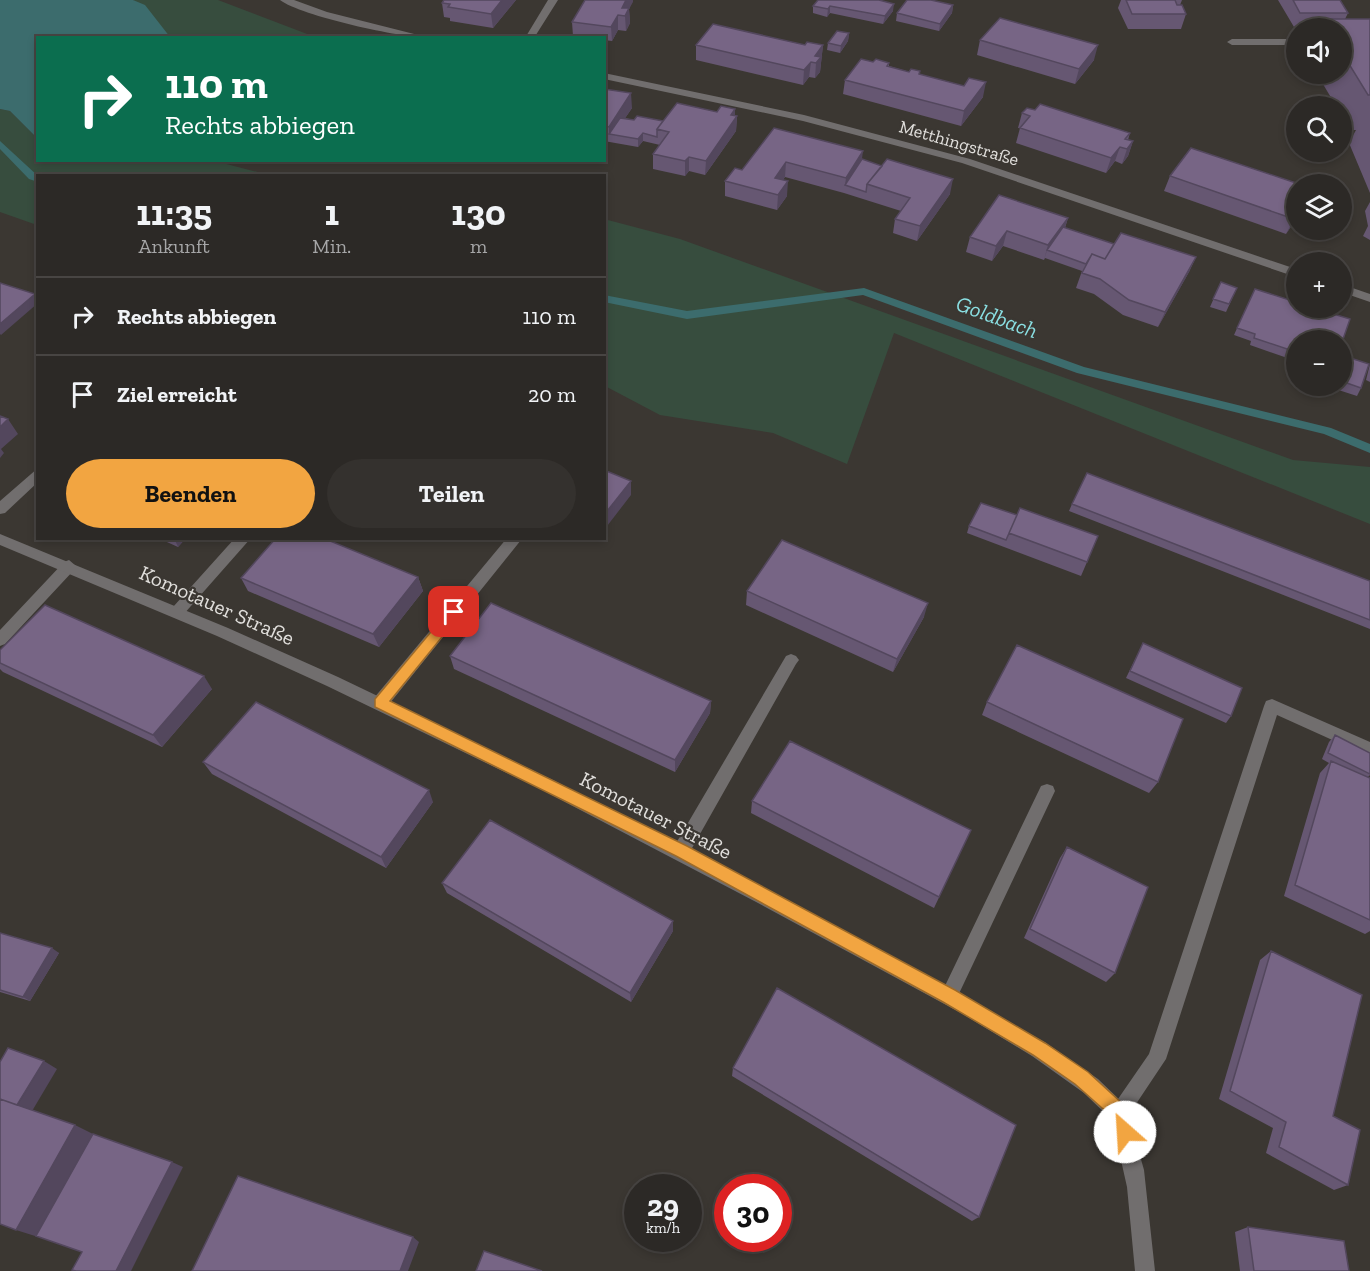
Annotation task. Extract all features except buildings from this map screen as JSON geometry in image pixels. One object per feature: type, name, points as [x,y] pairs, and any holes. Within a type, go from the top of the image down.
[{"type":"street","points":[[285,0],[324,14],[418,36]]},
{"type":"street","points":[[530,36],[553,0]]},
{"type":"street","points":[[1232,42],[1286,42]]},
{"type":"street","name":"Metthingstraße","points":[[606,76],[804,118],[966,161],[1286,270]]},
{"type":"street","points":[[1352,292],[1370,298]]},
{"type":"street","points":[[0,509],[36,475]]},
{"type":"street","name":"Komotauer Straße","points":[[0,538],[178,611],[380,703],[681,851],[949,996],[1039,1049],[1082,1078],[1119,1112]]},
{"type":"street","points":[[178,611],[242,540]]},
{"type":"street","points":[[380,703],[514,540]]},
{"type":"street","points":[[0,640],[69,566]]},
{"type":"street","points":[[681,851],[791,660]]},
{"type":"street","points":[[1145,1271],[1140,1195],[1119,1112],[1157,1059],[1272,706],[1370,750]]},
{"type":"street","points":[[949,996],[1047,791]]},
{"type":"green space","points":[[133,0],[218,0],[312,36],[169,36]]},
{"type":"green space","points":[[0,109],[10,111],[36,137],[36,162],[219,162],[265,174],[36,174],[36,225],[0,212]]},
{"type":"green space","points":[[606,220],[680,239],[1293,460],[1370,467],[1370,524],[894,333],[847,464],[773,433],[660,415],[606,387]]},
{"type":"water","points":[[0,0],[133,0],[145,5],[169,36],[36,36],[36,137],[10,111],[0,109]]},
{"type":"waterway","name":"Goldbach","points":[[0,144],[36,178]]},
{"type":"waterway","name":"Goldbach","points":[[606,298],[687,315],[864,291],[1081,370],[1327,431],[1370,449]]},
{"type":"route","points":[[454,612],[380,703],[681,851],[949,996],[1039,1049],[1082,1078],[1119,1112],[1125,1132]]}]
